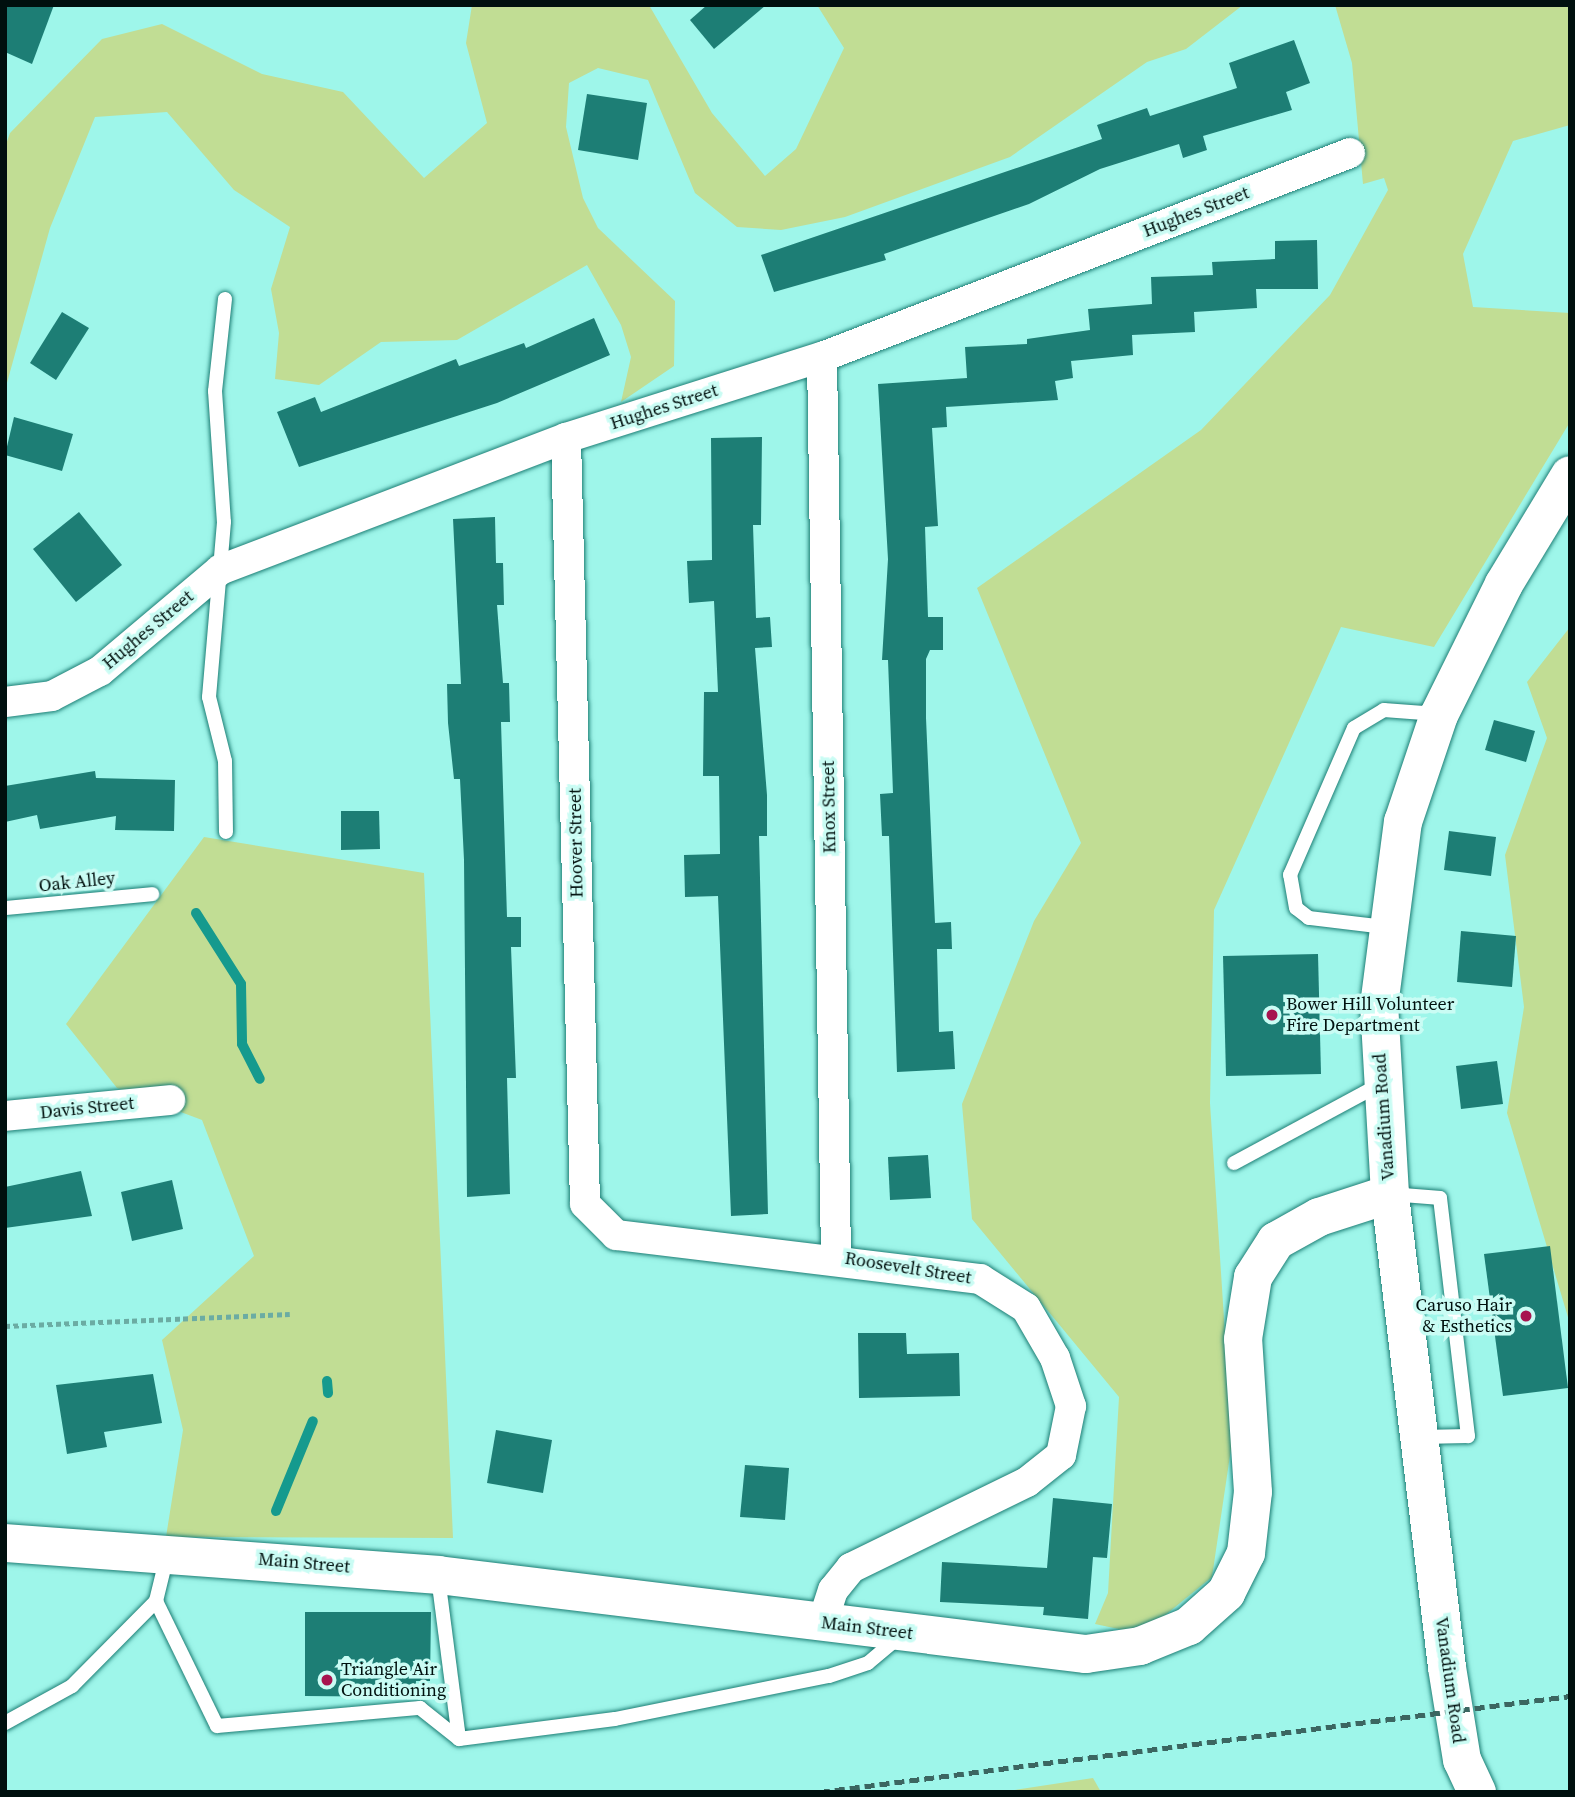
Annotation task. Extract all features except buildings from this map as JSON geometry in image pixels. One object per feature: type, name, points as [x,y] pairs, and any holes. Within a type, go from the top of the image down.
[{"type":"street","name":"Hughes Street","points":[[5,702],[52,696],[100,671],[219,570],[566,438],[821,357],[1350,153]]},
{"type":"street","name":"Knox Street","points":[[821,357],[836,1257]]},
{"type":"street","name":"Hoover Street","points":[[566,438],[585,1204],[616,1235]]},
{"type":"street","name":"Vanadium Road","points":[[1476,1792],[1462,1760],[1390,1194],[1379,1085],[1385,927],[1403,822],[1439,715],[1504,584],[1570,475]]},
{"type":"street","name":"Davis Street","points":[[5,1116],[170,1100]]},
{"type":"street","name":"Main Street","points":[[5,1544],[169,1551],[438,1575],[1086,1654],[1140,1646],[1189,1626],[1226,1593],[1246,1553],[1253,1492],[1243,1339],[1253,1277],[1276,1241],[1319,1217],[1390,1194]]},
{"type":"street","name":"Roosevelt Street","points":[[616,1235],[836,1257],[980,1279],[1026,1308],[1055,1357],[1071,1406],[1061,1455],[1027,1482],[851,1568],[833,1590],[822,1623]]},
{"type":"lane","points":[[225,299],[215,391],[224,522],[209,697],[225,761],[226,832]]},
{"type":"lane","points":[[1385,927],[1309,918],[1296,908],[1290,875],[1354,729],[1384,710],[1439,715]]},
{"type":"lane","name":"Oak Alley","points":[[5,908],[152,894]]},
{"type":"lane","points":[[1234,1163],[1379,1085]]},
{"type":"lane","points":[[5,1723],[72,1686],[156,1601],[169,1551]]},
{"type":"lane","points":[[438,1575],[459,1739]]},
{"type":"lane","points":[[156,1601],[217,1726],[420,1708],[459,1739],[615,1719],[829,1676],[868,1663],[905,1633]]},
{"type":"path","points":[[5,1326],[290,1314]]},
{"type":"green space","points":[[472,5],[649,5],[712,113],[765,176],[796,149],[844,48],[817,5],[1243,5],[1186,49],[1147,62],[1010,157],[845,217],[781,230],[737,227],[695,193],[648,80],[598,68],[569,83],[566,127],[583,198],[598,228],[675,301],[674,366],[621,402],[631,357],[621,325],[587,265],[457,340],[381,342],[319,385],[275,379],[279,333],[271,289],[290,227],[234,190],[167,112],[95,117],[50,228],[5,390],[5,147],[10,133],[102,39],[162,24],[262,74],[343,92],[424,178],[487,123],[466,43]]},
{"type":"green space","points":[[1335,5],[1570,5],[1570,125],[1513,141],[1463,254],[1473,307],[1570,313],[1570,422],[1434,647],[1341,627],[1214,910],[1210,1103],[1232,1442],[1212,1577],[1142,1634],[1095,1624],[1108,1593],[1119,1397],[972,1219],[962,1104],[1034,921],[1081,843],[977,588],[1201,430],[1330,295],[1388,190],[1384,178],[1363,184],[1352,63]]},
{"type":"green space","points":[[1570,627],[1570,1324],[1507,1113],[1524,1007],[1505,855],[1547,738],[1527,682]]},
{"type":"green space","points":[[204,837],[424,873],[453,1538],[166,1537],[183,1430],[162,1340],[254,1256],[202,1120],[117,1088],[66,1024]]},
{"type":"green space","points":[[1093,1778],[1101,1792],[1002,1792]]},
{"type":"waterway","points":[[196,913],[241,984],[242,1044],[260,1079]]},
{"type":"waterway","points":[[327,1381],[328,1393]]},
{"type":"waterway","points":[[276,1511],[313,1421]]},
{"type":"railway","points":[[820,1792],[1570,1696]]},
{"type":"place","name":"Bower Hill Volunteer Fire Department","points":[[1272,1015]]},
{"type":"place","name":"Caruso Hair & Esthetics","points":[[1526,1316]]},
{"type":"place","name":"Triangle Air Conditioning","points":[[327,1680]]}]
